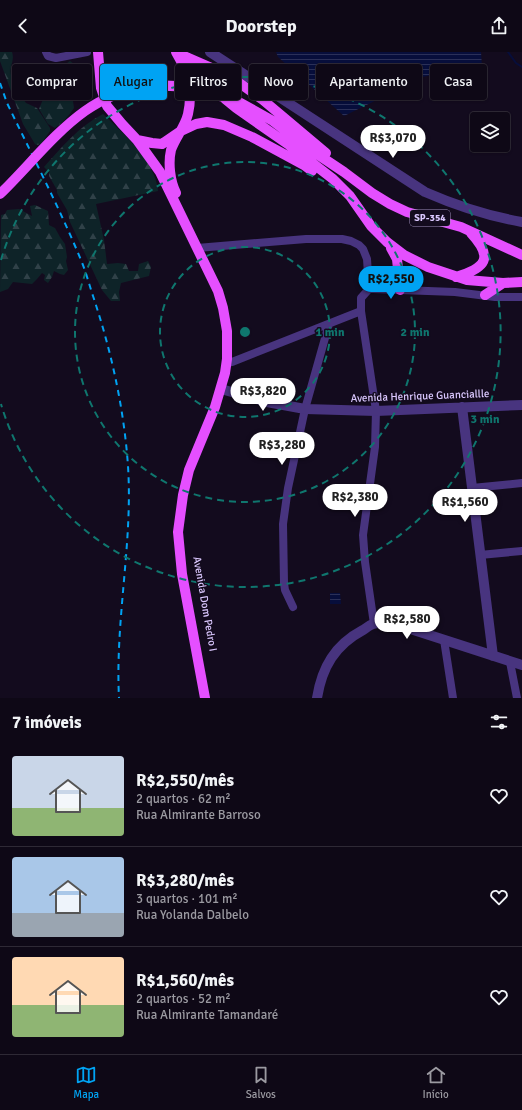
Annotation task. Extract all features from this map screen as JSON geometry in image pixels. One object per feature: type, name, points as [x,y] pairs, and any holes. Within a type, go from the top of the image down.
[{"type":"main road","points":[[177,52],[188,79],[190,99],[188,115],[172,150],[170,167],[174,188],[186,220]]},
{"type":"main road","points":[[177,52],[238,82],[264,100],[324,151],[344,172]]},
{"type":"main road","points":[[98,53],[101,88],[107,106],[137,140],[160,172],[186,220]]},
{"type":"main road","name":"SP-354","points":[[0,194],[85,111],[113,96],[145,87],[175,86]]},
{"type":"main road","name":"SP-354","points":[[227,100],[236,108],[289,144],[333,179],[350,196],[371,226],[387,242],[404,255],[428,267],[456,277],[473,281],[503,283],[522,282]]},
{"type":"main road","name":"SP-354","points":[[232,100],[239,102],[257,112],[390,204],[407,212],[454,224],[522,255]]},
{"type":"main road","points":[[137,140],[162,144],[181,131],[196,124],[207,122],[224,124],[252,137],[304,165],[331,185],[363,216]]},
{"type":"main road","name":"Avenida Dom Pedro I","points":[[186,220],[200,247],[218,291],[224,308],[227,331],[227,352],[223,390],[189,470],[179,521],[182,574],[205,698]]},
{"type":"main road","points":[[456,277],[472,273],[479,268],[484,260],[484,251],[480,242],[468,230]]},
{"type":"main road","points":[[387,242],[398,258],[400,290]]},
{"type":"main road","name":"Avenida Dom Pedro I","points":[[200,247],[218,275],[224,292],[229,310],[232,341],[232,362],[194,471],[185,512],[184,524],[186,577],[210,698]]},
{"type":"main road","points":[[485,295],[503,283]]},
{"type":"street","points":[[46,52],[48,56],[56,58],[87,52]]},
{"type":"street","points":[[210,52],[425,192],[455,205],[496,217],[522,222]]},
{"type":"street","points":[[200,247],[306,239],[342,239],[351,241],[359,244],[367,259],[369,289]]},
{"type":"street","points":[[374,624],[365,562],[363,535],[375,447],[376,411],[361,311],[361,298],[369,289],[454,292],[494,297],[522,297]]},
{"type":"street","points":[[232,362],[361,311]]},
{"type":"street","points":[[293,607],[285,590],[284,583],[283,524],[288,488],[305,409],[328,324]]},
{"type":"street","name":"Avenida Henrique Guanciallle","points":[[223,390],[281,405],[305,409],[376,411],[522,405]]},
{"type":"street","points":[[462,407],[493,656]]},
{"type":"street","points":[[472,488],[522,483]]},
{"type":"street","points":[[480,555],[522,551]]},
{"type":"street","points":[[317,698],[319,684],[335,650],[351,636],[374,624],[392,623],[522,665]]},
{"type":"street","points":[[444,640],[453,698]]},
{"type":"street","points":[[510,662],[517,698]]},
{"type":"green space","points":[[0,52],[12,52],[12,94],[0,61]]},
{"type":"green space","points":[[70,61],[74,64],[66,64]]},
{"type":"green space","points":[[14,100],[24,100],[26,103],[37,108],[50,128],[50,131],[41,144],[37,145],[23,124]]},
{"type":"green space","points":[[43,100],[73,100],[74,108],[70,114],[55,128],[48,124],[39,109]]},
{"type":"green space","points":[[103,114],[129,139],[145,159],[156,180],[158,191],[96,204],[104,240],[107,264],[126,264],[129,271],[138,271],[139,264],[148,261],[151,267],[149,276],[121,283],[119,292],[120,301],[111,301],[102,290],[70,222],[67,210],[57,193],[57,190],[49,176],[49,172],[44,167],[78,131]]},
{"type":"green space","points":[[35,205],[48,211],[49,225],[55,228],[65,244],[68,270],[64,275],[54,271],[48,283],[44,280],[45,275],[42,273],[32,284],[13,282],[8,289],[0,292],[1,215],[5,214],[7,210],[19,209],[32,216],[30,206]]},
{"type":"shaded area","points":[[276,52],[481,52],[482,64],[430,64],[430,75],[422,77],[422,64],[316,64],[316,91],[308,84],[308,64],[286,64],[278,57]]},
{"type":"shaded area","points":[[326,100],[377,100],[344,116]]},
{"type":"shaded area","points":[[330,593],[340,593],[341,604],[330,604]]},
{"type":"waterway","points":[[508,52],[516,63],[522,67]]},
{"type":"railway","points":[[0,83],[7,103],[55,201],[83,264],[106,337],[116,380],[126,444],[129,495],[119,640],[119,698]]}]
